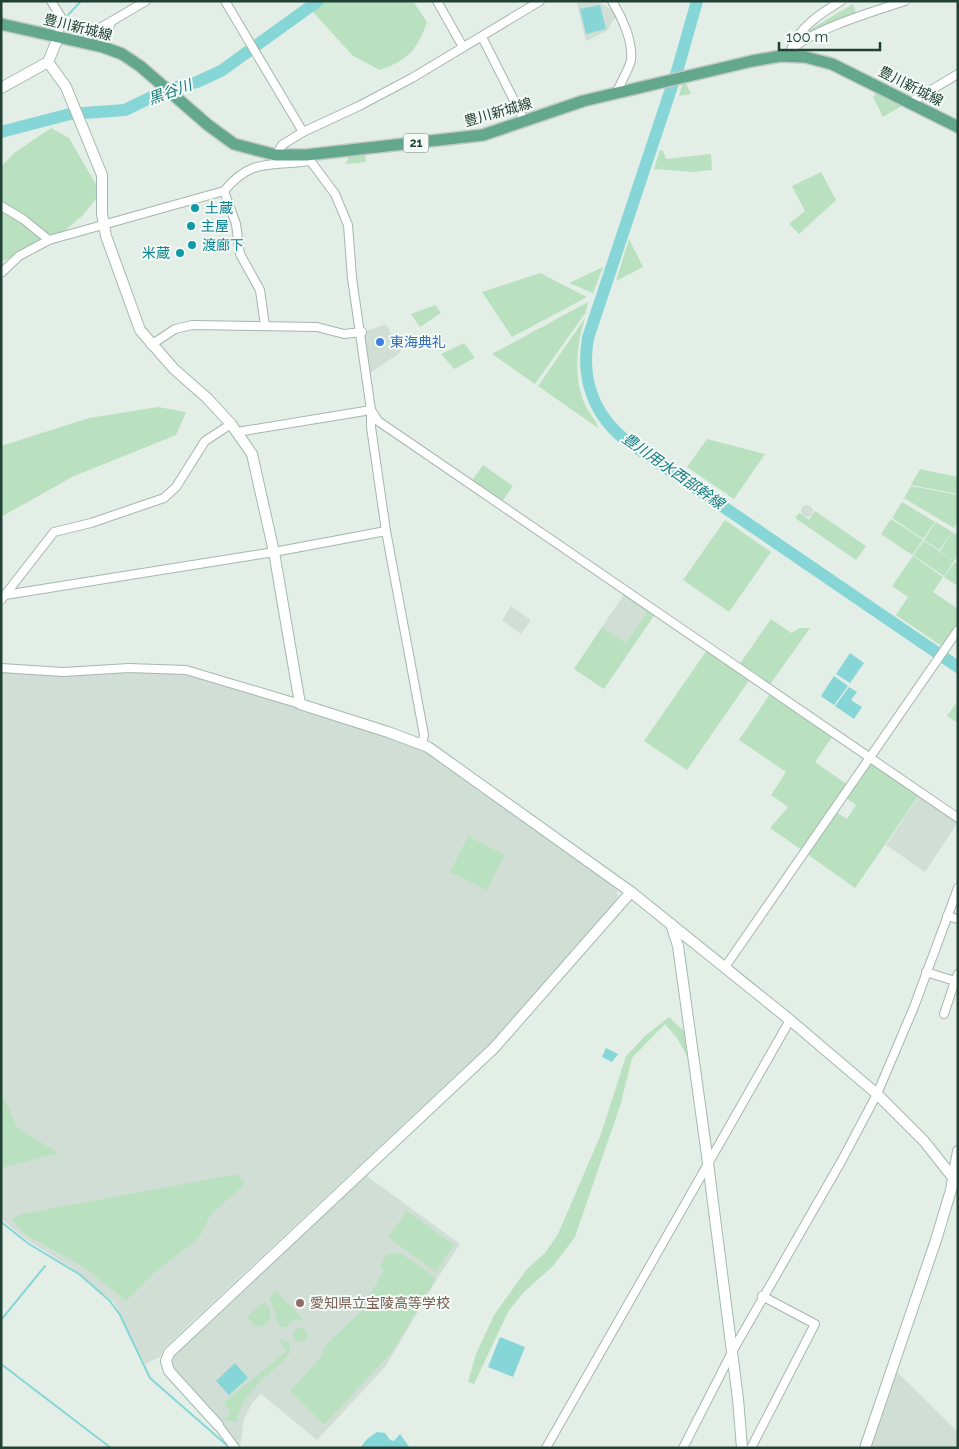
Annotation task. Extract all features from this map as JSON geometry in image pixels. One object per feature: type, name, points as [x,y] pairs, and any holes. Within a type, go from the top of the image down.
[{"type":"main road","name":"豊川新城線","points":[[1,24],[103,47],[122,54],[234,144],[276,156],[308,158],[483,135],[583,101],[791,53],[820,59],[832,64],[958,127]]},
{"type":"street","points":[[1,88],[48,62],[58,38],[61,17],[51,1]]},
{"type":"street","points":[[88,35],[111,22],[133,5],[146,1]]},
{"type":"street","points":[[225,1],[303,132]]},
{"type":"street","points":[[437,1],[463,47]]},
{"type":"street","points":[[276,156],[282,145],[303,132],[359,106],[482,37],[540,1]]},
{"type":"street","points":[[612,1],[621,15],[629,43],[631,61],[617,92]]},
{"type":"street","points":[[791,53],[794,42],[810,24],[840,1]]},
{"type":"street","points":[[791,53],[805,41],[853,19],[905,1]]},
{"type":"street","points":[[103,47],[111,22]]},
{"type":"street","points":[[482,37],[524,122]]},
{"type":"street","points":[[48,62],[66,87],[102,175],[104,225],[109,248],[140,330],[151,344],[234,428],[252,454],[274,552],[300,704]]},
{"type":"street","points":[[911,102],[958,74]]},
{"type":"street","points":[[1,273],[19,256],[49,240],[224,191],[241,172],[251,168],[308,158],[335,194],[348,225],[352,278],[362,332],[371,410],[371,427],[386,532],[424,736],[422,744]]},
{"type":"street","points":[[224,191],[236,224],[240,254],[260,290],[265,326]]},
{"type":"street","points":[[1,206],[23,219],[49,240]]},
{"type":"street","points":[[151,344],[175,329],[192,325],[317,327],[344,334],[362,332]]},
{"type":"street","points":[[3,598],[54,532],[101,520],[164,498],[176,487],[205,441],[234,428],[371,410]]},
{"type":"street","points":[[371,410],[378,421],[958,818]]},
{"type":"street","points":[[3,598],[386,532]]},
{"type":"street","points":[[725,967],[958,630]]},
{"type":"street","points":[[1,668],[63,672],[129,668],[186,670],[300,704],[422,744],[631,892],[790,1020],[877,1094],[924,1140],[956,1181]]},
{"type":"street","points":[[683,1448],[762,1296],[842,1160],[877,1094],[958,888]]},
{"type":"street","points":[[235,1448],[218,1425],[169,1371],[167,1357],[172,1349],[494,1048],[631,892]]},
{"type":"street","points":[[947,916],[958,919]]},
{"type":"street","points":[[671,924],[678,946],[708,1163],[742,1448]]},
{"type":"street","points":[[926,972],[957,978],[944,1014]]},
{"type":"street","points":[[546,1448],[790,1020]]},
{"type":"street","points":[[865,1448],[956,1181],[958,1151]]},
{"type":"street","points":[[751,1448],[814,1324],[762,1296]]},
{"type":"shaded area","points":[[576,1],[597,1],[612,10],[615,9],[620,17],[614,19],[607,31],[586,41]]},
{"type":"shaded area","name":"東海典礼","points":[[386,324],[401,352],[369,374],[364,332]]},
{"type":"shaded area","points":[[805,505],[809,505],[813,511],[809,517],[805,517],[801,513],[801,509]]},
{"type":"shaded area","points":[[623,596],[647,612],[626,643],[602,627]]},
{"type":"shaded area","points":[[511,606],[531,620],[521,634],[502,620]]},
{"type":"shaded area","points":[[1,670],[183,672],[421,746],[615,885],[618,895],[613,906],[501,1033],[164,1348],[160,1357],[145,1364],[114,1302],[72,1268],[27,1240],[1,1219]]},
{"type":"shaded area","points":[[919,796],[958,822],[925,872],[886,845]]},
{"type":"shaded area","points":[[364,1174],[460,1244],[437,1279],[386,1366],[317,1440],[261,1394],[252,1403],[244,1419],[240,1447],[237,1448],[176,1374],[172,1364],[174,1351]]},
{"type":"shaded area","points":[[897,1372],[958,1432],[958,1448],[867,1448]]},
{"type":"green space","points":[[312,1],[413,1],[427,22],[419,40],[410,53],[398,62],[380,70],[353,56],[312,11]]},
{"type":"green space","points":[[853,4],[857,16],[800,40],[806,32]]},
{"type":"green space","points":[[683,81],[685,81],[691,94],[679,96]]},
{"type":"green space","points":[[879,90],[905,104],[883,117],[873,97]]},
{"type":"green space","points":[[51,128],[69,138],[101,193],[82,216],[62,233],[1,262],[1,167],[14,153]]},
{"type":"green space","points":[[660,150],[663,151],[666,159],[711,154],[712,170],[693,172],[654,169]]},
{"type":"green space","points":[[365,153],[366,162],[346,164],[349,154]]},
{"type":"green space","points":[[821,172],[836,200],[799,234],[789,224],[805,211],[792,186]]},
{"type":"green space","points":[[629,239],[643,267],[616,281]]},
{"type":"green space","points":[[603,267],[593,293],[569,283]]},
{"type":"green space","points":[[540,273],[587,297],[512,337],[482,292]]},
{"type":"green space","points":[[588,302],[586,312],[535,384],[492,354]]},
{"type":"green space","points":[[435,305],[441,313],[420,327],[411,314]]},
{"type":"green space","points":[[585,318],[577,363],[579,385],[586,407],[598,428],[538,386]]},
{"type":"green space","points":[[464,343],[475,358],[454,369],[441,354]]},
{"type":"green space","points":[[158,407],[186,412],[176,435],[72,477],[1,517],[1,446],[89,418]]},
{"type":"green space","points":[[707,439],[765,454],[734,499],[687,467]]},
{"type":"green space","points":[[483,465],[513,486],[501,503],[471,482]]},
{"type":"green space","points":[[920,469],[958,477],[958,494],[911,485]]},
{"type":"green space","points":[[911,486],[958,495],[958,521],[954,528],[904,498]]},
{"type":"green space","points":[[902,502],[935,522],[923,539],[892,518]]},
{"type":"green space","points":[[815,511],[866,546],[856,560],[795,518],[799,513],[809,520]]},
{"type":"green space","points":[[891,519],[923,540],[912,555],[881,534]]},
{"type":"green space","points":[[725,520],[771,552],[729,612],[683,580]]},
{"type":"green space","points":[[936,522],[952,532],[939,550],[924,540]]},
{"type":"green space","points":[[952,532],[958,535],[958,556],[954,561],[940,551]]},
{"type":"green space","points":[[924,541],[954,561],[944,576],[913,555]]},
{"type":"green space","points":[[913,556],[943,577],[933,592],[958,609],[958,625],[943,647],[896,615],[908,597],[892,586]]},
{"type":"green space","points":[[955,562],[958,564],[958,586],[944,577]]},
{"type":"green space","points":[[624,593],[655,614],[604,689],[574,669],[602,627],[626,643],[647,612],[623,596]]},
{"type":"green space","points":[[771,619],[791,633],[800,628],[810,628],[769,686],[739,665]]},
{"type":"green space","points":[[707,650],[750,679],[687,770],[644,741]]},
{"type":"green space","points":[[770,694],[832,737],[815,762],[848,785],[803,851],[770,828],[788,807],[771,795],[786,772],[739,740]]},
{"type":"green space","points":[[958,703],[958,723],[947,716]]},
{"type":"green space","points":[[870,762],[919,795],[855,888],[807,854],[836,812],[847,819],[856,805],[846,798]]},
{"type":"green space","points":[[468,836],[505,855],[487,890],[450,872]]},
{"type":"green space","points":[[669,1017],[686,1033],[688,1058],[677,1038],[665,1024],[632,1058],[621,1103],[575,1237],[553,1266],[522,1294],[508,1312],[474,1384],[468,1382],[476,1354],[494,1315],[527,1269],[545,1253],[558,1234],[601,1134],[626,1056],[645,1036]]},
{"type":"green space","points":[[1,1097],[5,1100],[17,1127],[58,1153],[1,1168]]},
{"type":"green space","points":[[237,1174],[245,1183],[210,1216],[199,1238],[156,1271],[126,1301],[87,1269],[26,1235],[11,1219],[22,1214]]},
{"type":"green space","points":[[407,1211],[454,1245],[436,1272],[388,1237]]},
{"type":"green space","points":[[387,1254],[402,1254],[436,1278],[392,1352],[324,1425],[290,1391],[320,1358],[326,1345],[361,1311],[384,1270],[380,1267]]},
{"type":"green space","points":[[276,1291],[304,1320],[292,1321],[286,1327],[281,1327],[269,1298]]},
{"type":"green space","points":[[265,1301],[270,1310],[270,1320],[262,1327],[254,1325],[247,1317]]},
{"type":"green space","points":[[300,1328],[305,1330],[307,1335],[305,1340],[300,1342],[295,1340],[293,1335],[295,1330]]},
{"type":"green space","points":[[279,1339],[289,1342],[290,1353],[250,1393],[239,1412],[237,1422],[222,1420],[231,1414],[224,1402],[286,1352]]},
{"type":"water","points":[[600,5],[606,29],[586,34],[580,9]]},
{"type":"water","points":[[850,653],[864,663],[850,683],[836,674]]},
{"type":"water","points":[[834,676],[848,686],[834,705],[821,696]]},
{"type":"water","points":[[849,687],[857,692],[851,700],[862,707],[854,719],[835,706]]},
{"type":"water","points":[[606,1048],[618,1054],[612,1062],[602,1057]]},
{"type":"water","points":[[500,1337],[525,1347],[513,1377],[488,1367]]},
{"type":"water","points":[[235,1363],[248,1378],[229,1395],[216,1381]]},
{"type":"water","points":[[377,1432],[385,1433],[390,1440],[394,1441],[400,1434],[410,1448],[360,1448],[367,1439]]},
{"type":"waterway","points":[[68,15],[81,1]]},
{"type":"waterway","name":"黒谷川","points":[[1,132],[70,114],[125,110],[168,89],[197,82],[221,71],[318,1]]},
{"type":"waterway","name":"豊川用水西部幹線","points":[[697,1],[678,68],[588,338],[586,367],[592,394],[604,418],[624,439],[958,667]]},
{"type":"waterway","points":[[1,1222],[29,1244],[79,1274],[110,1301],[120,1315],[150,1378],[230,1448]]},
{"type":"waterway","points":[[1,1320],[45,1266]]},
{"type":"waterway","points":[[1,1364],[111,1448]]},
{"type":"place","name":"土蔵","points":[[195,208]]},
{"type":"place","name":"主屋","points":[[191,226]]},
{"type":"place","name":"渡廊下","points":[[192,245]]},
{"type":"place","name":"米蔵","points":[[180,253]]},
{"type":"place","name":"東海典礼","points":[[380,342]]},
{"type":"place","name":"愛知県立宝陵高等学校","points":[[300,1303]]}]
